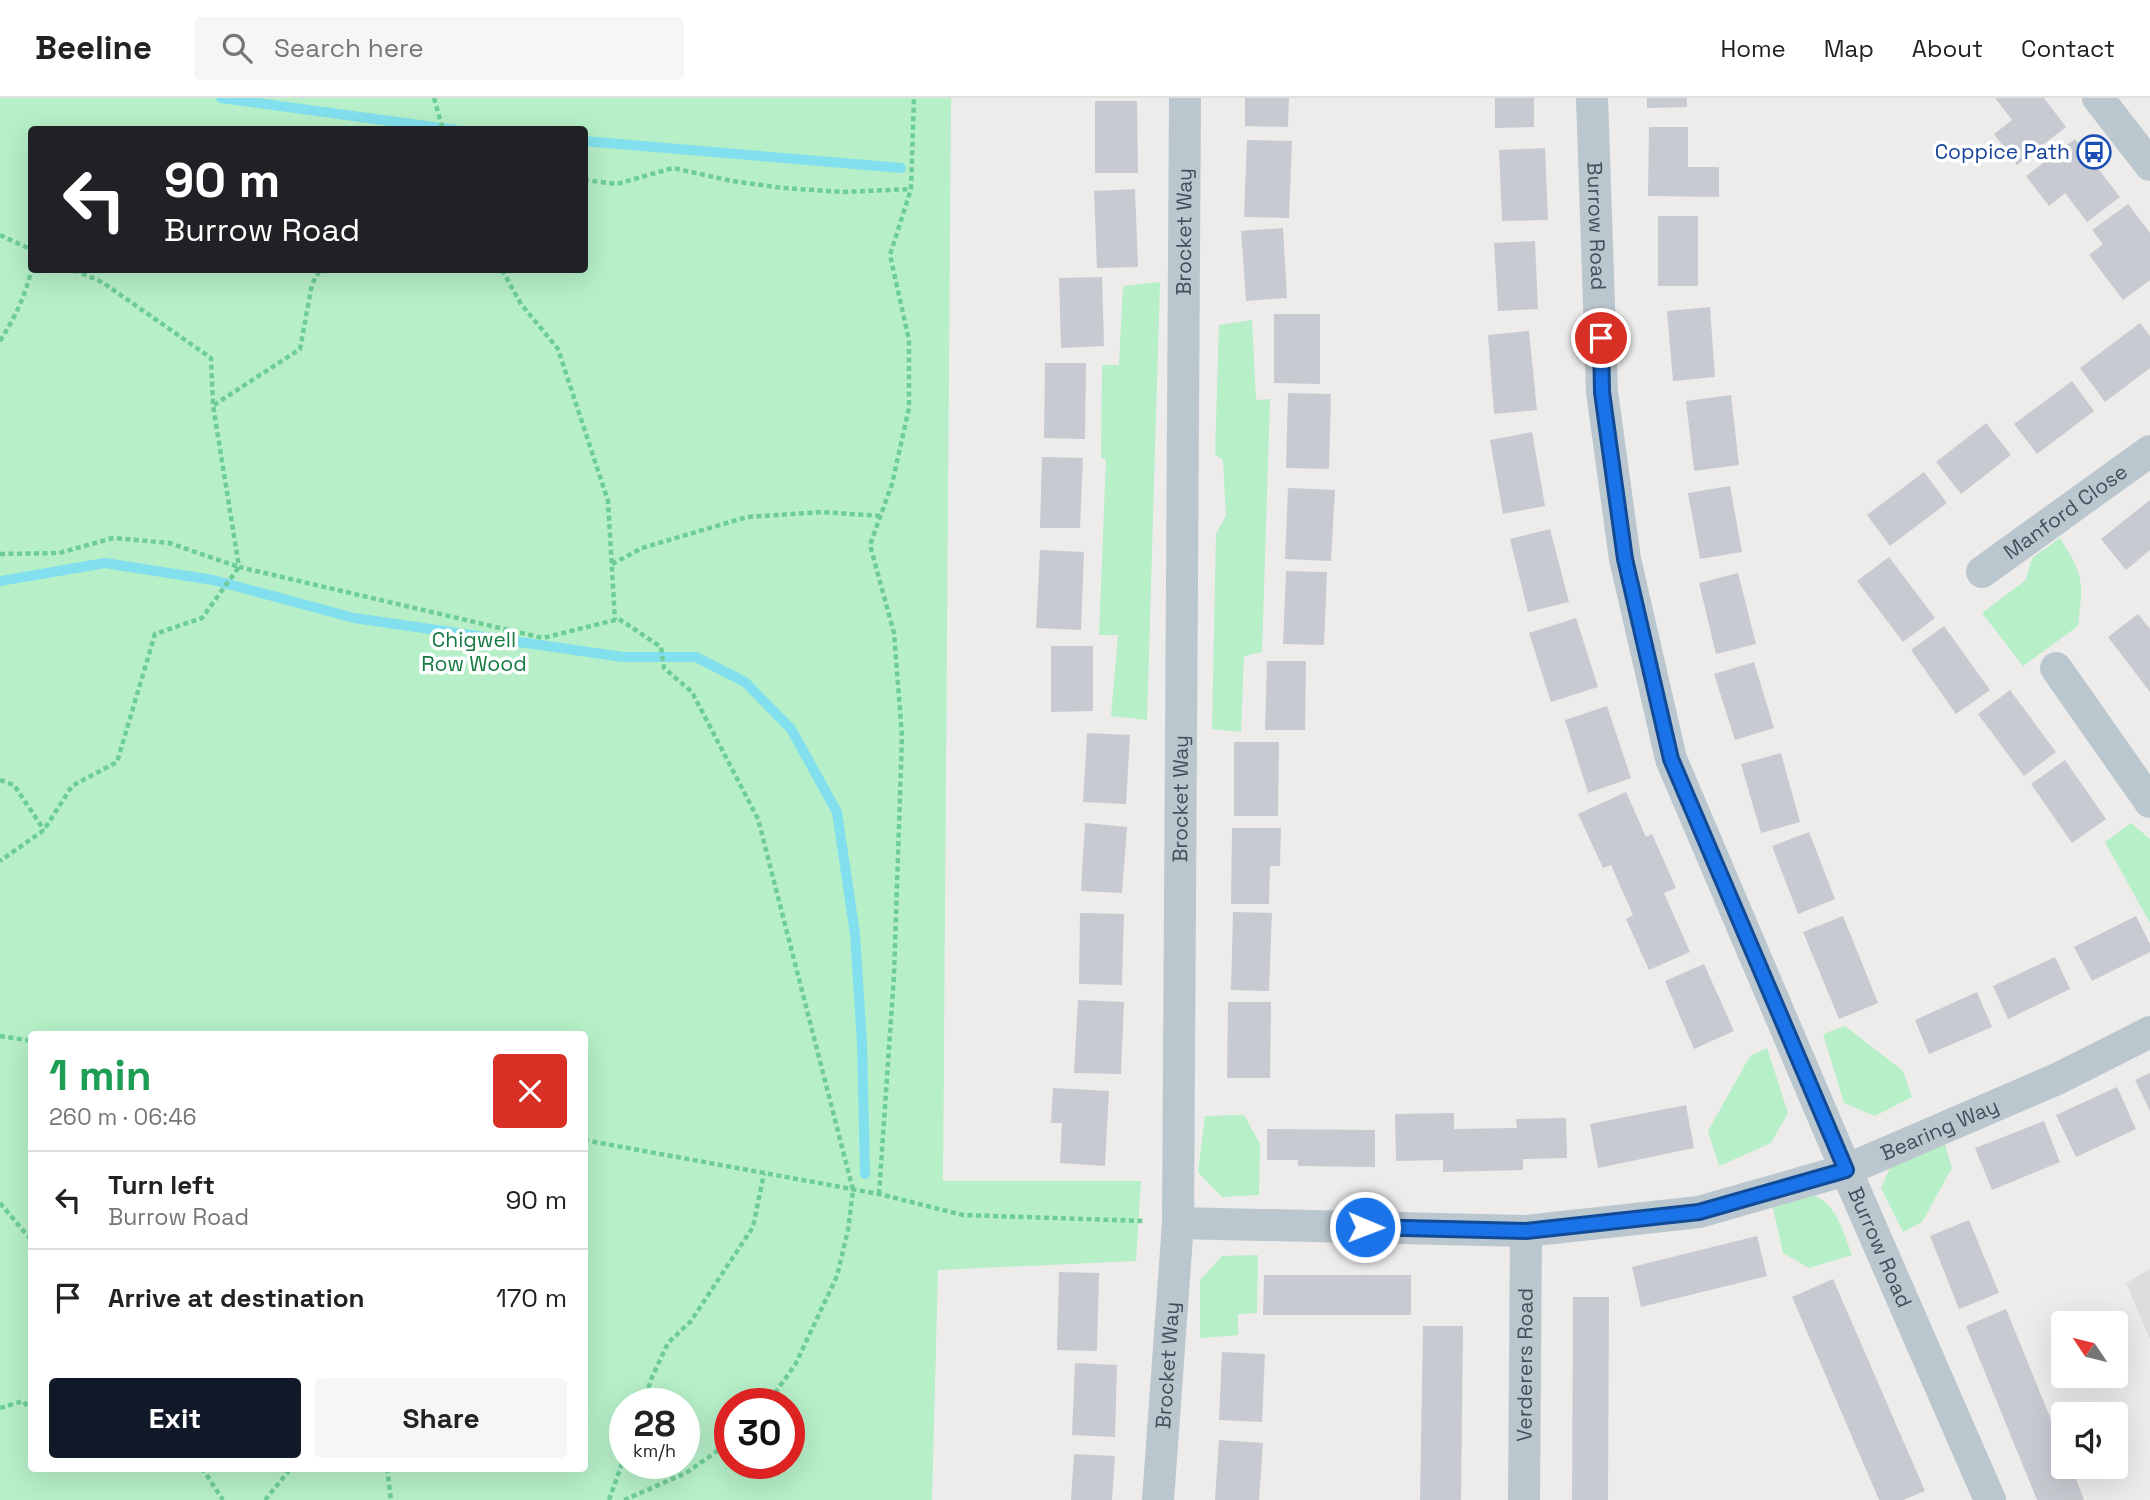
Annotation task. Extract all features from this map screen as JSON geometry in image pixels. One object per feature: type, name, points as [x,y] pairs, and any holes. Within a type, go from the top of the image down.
[{"type":"street","name":"Brocket Way","points":[[1158,1500],[1178,1223],[1185,98]]},
{"type":"street","name":"Burrow Road","points":[[1592,98],[1602,392],[1625,559],[1671,759],[1990,1500]]},
{"type":"street","points":[[2098,98],[2150,165]]},
{"type":"street","name":"Manford Close","points":[[1982,572],[2150,451]]},
{"type":"street","points":[[2056,668],[2150,802]]},
{"type":"street","name":"Bearing Way","points":[[1178,1223],[1526,1231],[1699,1212],[1846,1170],[2057,1079],[2150,1032]]},
{"type":"street","name":"Verderers Road","points":[[1524,1500],[1526,1231]]},
{"type":"path","points":[[434,98],[442,126]]},
{"type":"path","points":[[878,1194],[894,975],[902,736],[894,633],[870,545],[892,484],[909,408],[909,340],[890,255],[911,189],[914,98]]},
{"type":"path","points":[[588,180],[617,184],[673,168],[732,181],[783,188],[843,192],[911,189]]},
{"type":"path","points":[[0,235],[28,248]]},
{"type":"path","points":[[0,341],[15,318],[31,273]]},
{"type":"path","points":[[0,861],[44,830],[72,786],[117,762],[155,634],[202,618],[239,567],[213,405],[211,358],[102,282],[81,273]]},
{"type":"path","points":[[213,405],[300,349],[312,284],[318,273]]},
{"type":"path","points":[[504,273],[521,304],[558,349],[608,501],[615,620]]},
{"type":"path","points":[[612,564],[642,548],[747,517],[822,512],[881,516]]},
{"type":"path","points":[[0,554],[59,553],[113,538],[169,543],[239,567],[543,638],[619,619],[661,647],[664,668],[692,692],[758,819],[853,1191],[848,1230],[837,1276],[795,1365],[779,1388]]},
{"type":"path","points":[[0,780],[14,785],[44,830]]},
{"type":"path","points":[[0,1035],[28,1040]]},
{"type":"path","points":[[588,1141],[878,1194],[963,1215],[1178,1223]]},
{"type":"path","points":[[648,1388],[668,1343],[691,1321],[753,1227],[764,1173]]},
{"type":"path","points":[[0,1203],[28,1236]]},
{"type":"path","points":[[0,1408],[23,1401],[28,1407]]},
{"type":"path","points":[[624,1500],[686,1473],[714,1453]]},
{"type":"path","points":[[205,1472],[223,1500]]},
{"type":"path","points":[[265,1500],[288,1472]]},
{"type":"path","points":[[388,1472],[391,1500]]},
{"type":"path","points":[[609,1500],[616,1479]]},
{"type":"shaded area","points":[[2150,1269],[2150,1339],[2126,1283]]},
{"type":"green space","name":"Chigwell Row Wood","points":[[0,98],[951,98],[943,1181],[1141,1181],[1136,1261],[938,1270],[932,1500],[0,1500]]},
{"type":"green space","points":[[1160,282],[1147,720],[1111,716],[1118,635],[1099,635],[1106,460],[1101,458],[1102,365],[1119,365],[1123,286]]},
{"type":"green space","points":[[1252,320],[1256,400],[1270,399],[1262,652],[1244,656],[1241,732],[1212,729],[1216,534],[1226,516],[1223,460],[1215,454],[1219,325]]},
{"type":"green space","points":[[2060,538],[2074,562],[2080,580],[2078,626],[2023,666],[1982,613],[2026,580],[2032,558]]},
{"type":"green space","points":[[2131,823],[2150,839],[2150,923],[2105,842]]},
{"type":"green space","points":[[1845,1026],[1903,1071],[1912,1097],[1875,1116],[1844,1103],[1823,1034]]},
{"type":"green space","points":[[1767,1048],[1788,1113],[1771,1143],[1719,1166],[1708,1131],[1750,1056]]},
{"type":"green space","points":[[1244,1115],[1260,1144],[1259,1195],[1222,1197],[1198,1172],[1205,1116]]},
{"type":"green space","points":[[1944,1141],[1952,1168],[1922,1222],[1903,1232],[1881,1188],[1894,1159]]},
{"type":"green space","points":[[1813,1195],[1834,1212],[1852,1255],[1809,1268],[1783,1253],[1773,1208],[1794,1197]]},
{"type":"green space","points":[[1258,1255],[1257,1313],[1238,1314],[1238,1335],[1200,1338],[1200,1280],[1222,1256]]},
{"type":"building","points":[[1245,98],[1289,98],[1288,127],[1245,126]]},
{"type":"building","points":[[1495,98],[1534,98],[1534,127],[1495,128]]},
{"type":"building","points":[[1647,98],[1687,98],[1687,107],[1647,108]]},
{"type":"building","points":[[1995,98],[2044,98],[2066,127],[2017,165],[1994,134],[2012,120]]},
{"type":"building","points":[[1095,101],[1137,101],[1138,173],[1095,173]]},
{"type":"building","points":[[1649,127],[1688,127],[1688,167],[1719,167],[1719,197],[1648,196]]},
{"type":"building","points":[[2075,139],[2120,197],[2087,222],[2065,193],[2049,206],[2026,176]]},
{"type":"building","points":[[1247,140],[1292,141],[1289,218],[1244,217]]},
{"type":"building","points":[[1545,148],[1548,220],[1502,221],[1499,150]]},
{"type":"building","points":[[1135,189],[1138,267],[1097,268],[1094,191]]},
{"type":"building","points":[[2128,204],[2150,233],[2150,280],[2123,300],[2089,255],[2103,244],[2092,230]]},
{"type":"building","points":[[1658,216],[1698,216],[1698,286],[1658,286]]},
{"type":"building","points":[[1283,228],[1287,298],[1246,301],[1241,231]]},
{"type":"building","points":[[1535,241],[1538,309],[1498,311],[1494,243]]},
{"type":"building","points":[[1102,277],[1104,346],[1061,348],[1059,278]]},
{"type":"building","points":[[1710,307],[1715,377],[1673,381],[1667,311]]},
{"type":"building","points":[[1274,314],[1320,314],[1320,384],[1274,383]]},
{"type":"building","points":[[2140,323],[2150,336],[2150,368],[2105,402],[2080,368]]},
{"type":"building","points":[[1529,331],[1537,410],[1494,414],[1488,335]]},
{"type":"building","points":[[1045,363],[1086,363],[1085,439],[1044,438]]},
{"type":"building","points":[[2072,381],[2094,411],[2037,454],[2014,424]]},
{"type":"building","points":[[1288,393],[1331,394],[1329,469],[1286,468]]},
{"type":"building","points":[[1731,395],[1739,465],[1694,471],[1686,401]]},
{"type":"building","points":[[1986,423],[2011,455],[1961,494],[1936,462]]},
{"type":"building","points":[[1532,432],[1545,506],[1503,514],[1490,440]]},
{"type":"building","points":[[1042,457],[1083,458],[1080,528],[1040,528]]},
{"type":"building","points":[[1924,472],[1947,503],[1890,546],[1867,515]]},
{"type":"building","points":[[1730,486],[1742,552],[1700,559],[1688,493]]},
{"type":"building","points":[[1288,488],[1335,490],[1331,561],[1285,559]]},
{"type":"building","points":[[2150,500],[2150,550],[2126,570],[2101,539]]},
{"type":"building","points":[[1550,529],[1569,602],[1528,612],[1510,539]]},
{"type":"building","points":[[1040,550],[1084,552],[1081,630],[1036,628]]},
{"type":"building","points":[[1889,557],[1935,618],[1903,642],[1857,581]]},
{"type":"building","points":[[1286,571],[1327,572],[1324,645],[1283,644]]},
{"type":"building","points":[[1738,573],[1756,644],[1716,654],[1699,583]]},
{"type":"building","points":[[2138,614],[2150,629],[2150,692],[2108,637]]},
{"type":"building","points":[[1576,618],[1598,687],[1551,702],[1529,633]]},
{"type":"building","points":[[1944,626],[1990,690],[1956,714],[1911,650]]},
{"type":"building","points":[[1051,646],[1093,646],[1093,711],[1051,712]]},
{"type":"building","points":[[1267,661],[1306,661],[1305,730],[1265,730]]},
{"type":"building","points":[[1754,662],[1774,728],[1735,740],[1714,674]]},
{"type":"building","points":[[2010,690],[2056,752],[2024,776],[1978,714]]},
{"type":"building","points":[[1607,706],[1631,778],[1588,793],[1565,720]]},
{"type":"building","points":[[1087,733],[1130,735],[1126,804],[1083,802]]},
{"type":"building","points":[[1234,742],[1279,742],[1278,816],[1234,816]]},
{"type":"building","points":[[1781,753],[1800,822],[1761,833],[1741,764]]},
{"type":"building","points":[[2065,760],[2106,819],[2072,843],[2031,784]]},
{"type":"building","points":[[1626,792],[1646,837],[1652,834],[1676,888],[1664,893],[1690,952],[1649,970],[1626,919],[1633,915],[1611,865],[1603,868],[1578,814]]},
{"type":"building","points":[[1085,823],[1127,827],[1122,893],[1081,891]]},
{"type":"building","points":[[1232,828],[1281,828],[1280,866],[1270,866],[1269,904],[1231,904]]},
{"type":"building","points":[[1809,832],[1835,899],[1798,914],[1772,846]]},
{"type":"building","points":[[1233,912],[1272,913],[1269,991],[1231,990]]},
{"type":"building","points":[[1080,913],[1124,914],[1122,985],[1079,984]]},
{"type":"building","points":[[1843,916],[1878,1003],[1839,1019],[1803,932]]},
{"type":"building","points":[[2136,916],[2150,944],[2150,952],[2092,981],[2074,947]]},
{"type":"building","points":[[2055,957],[2070,989],[2008,1019],[1993,986]]},
{"type":"building","points":[[1704,964],[1734,1031],[1694,1049],[1665,981]]},
{"type":"building","points":[[1977,992],[1992,1027],[1929,1054],[1915,1020]]},
{"type":"building","points":[[1078,1000],[1124,1002],[1121,1074],[1074,1073]]},
{"type":"building","points":[[1228,1002],[1271,1002],[1270,1078],[1227,1078]]},
{"type":"building","points":[[2150,1073],[2150,1111],[2135,1080]]},
{"type":"building","points":[[2117,1087],[2136,1129],[2076,1157],[2056,1115]]},
{"type":"building","points":[[1053,1088],[1109,1091],[1105,1166],[1060,1163],[1062,1123],[1051,1123]]},
{"type":"building","points":[[1686,1105],[1694,1148],[1598,1168],[1590,1124]]},
{"type":"building","points":[[1454,1113],[1454,1129],[1517,1128],[1516,1119],[1566,1118],[1567,1158],[1523,1159],[1523,1170],[1443,1172],[1443,1160],[1396,1161],[1395,1114]]},
{"type":"building","points":[[2044,1121],[2060,1162],[1992,1190],[1975,1148]]},
{"type":"building","points":[[1267,1129],[1375,1130],[1375,1167],[1298,1166],[1298,1160],[1267,1160]]},
{"type":"building","points":[[1969,1220],[1999,1293],[1959,1309],[1930,1236]]},
{"type":"building","points":[[1757,1236],[1767,1276],[1641,1307],[1632,1267]]},
{"type":"building","points":[[1059,1272],[1099,1273],[1097,1351],[1057,1350]]},
{"type":"building","points":[[1264,1275],[1411,1275],[1411,1315],[1263,1315]]},
{"type":"building","points":[[1833,1279],[1925,1491],[1903,1500],[1879,1500],[1792,1297]]},
{"type":"building","points":[[1573,1297],[1609,1297],[1608,1500],[1572,1500]]},
{"type":"building","points":[[2006,1309],[2051,1420],[2051,1479],[2076,1479],[2084,1500],[2037,1500],[1966,1326]]},
{"type":"building","points":[[1423,1326],[1463,1326],[1461,1500],[1420,1500]]},
{"type":"building","points":[[1222,1352],[1265,1354],[1262,1422],[1219,1420]]},
{"type":"building","points":[[1075,1363],[1117,1365],[1115,1437],[1072,1435]]},
{"type":"building","points":[[1219,1440],[1263,1443],[1259,1500],[1215,1500]]},
{"type":"building","points":[[1074,1454],[1115,1456],[1112,1500],[1071,1500]]},
{"type":"waterway","points":[[221,98],[427,126]]},
{"type":"waterway","points":[[588,141],[901,168]]},
{"type":"waterway","points":[[0,581],[105,563],[213,580],[354,618],[623,657],[696,657],[745,682],[791,729],[837,812],[855,934],[862,1043],[865,1174]]},
{"type":"place","name":"Coppice Path","points":[[2094,152]]},
{"type":"route","points":[[1365,1227],[1526,1231],[1699,1212],[1846,1170],[1671,759],[1625,559],[1602,392],[1601,338]]}]
